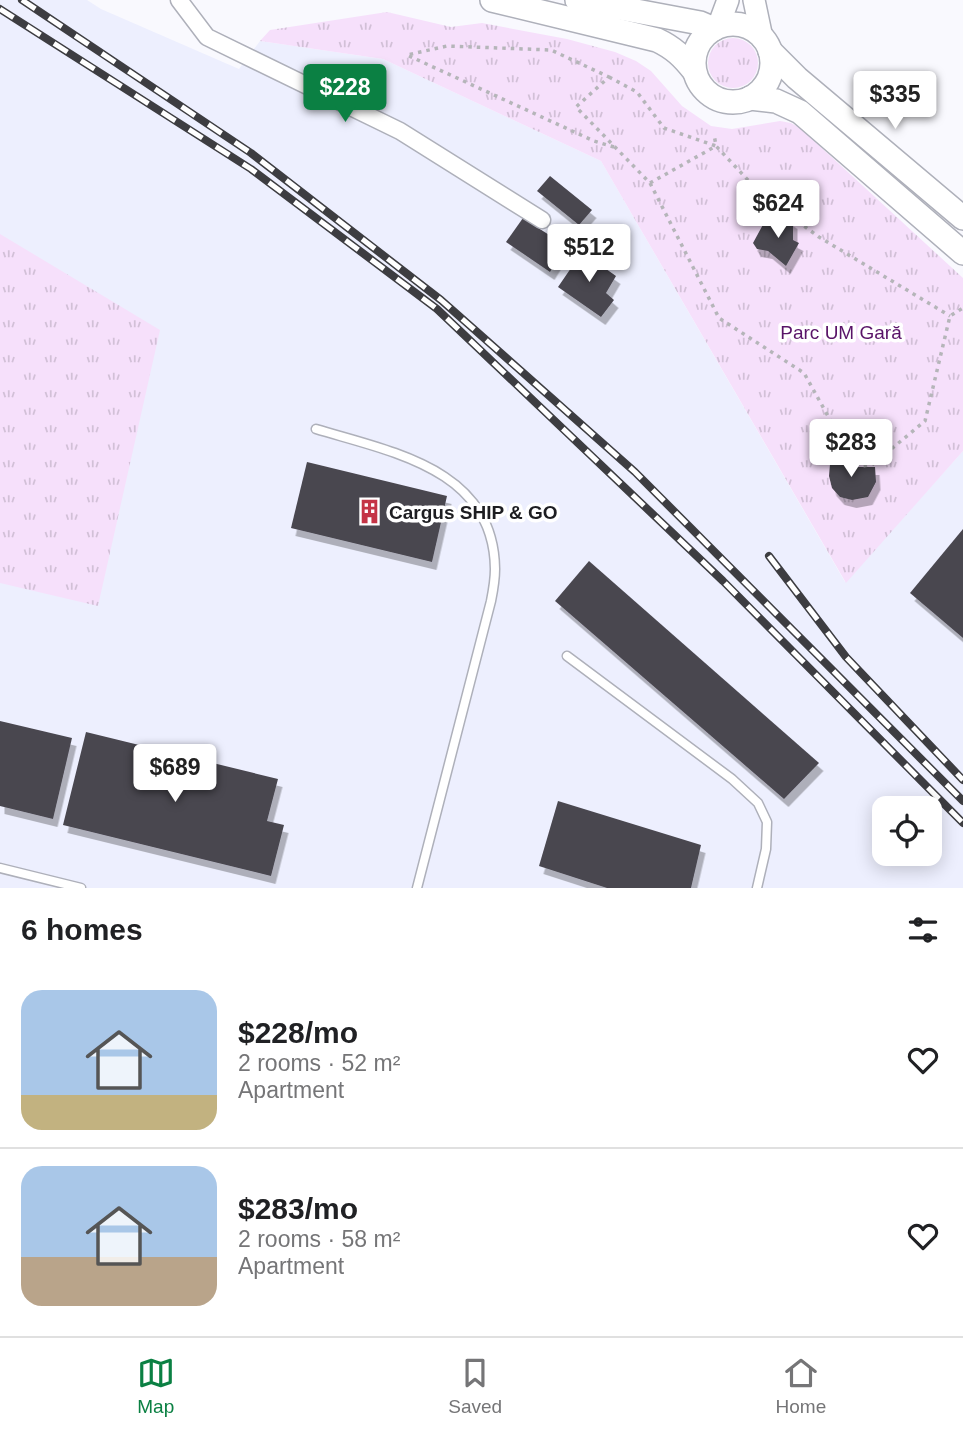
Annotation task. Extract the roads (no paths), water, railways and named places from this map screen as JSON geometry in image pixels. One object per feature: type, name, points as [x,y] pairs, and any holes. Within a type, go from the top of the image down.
[{"type":"main road","points":[[492,0],[657,40],[681,55],[694,71],[703,89],[720,100],[740,102],[759,92],[771,73],[766,45]]},
{"type":"main road","points":[[577,0],[716,28]]},
{"type":"main road","points":[[694,71],[695,51],[700,42],[716,28],[728,24],[744,26],[797,78],[963,218]]},
{"type":"main road","points":[[750,98],[776,101],[800,111],[963,253]]},
{"type":"street","points":[[178,0],[207,37],[400,131],[542,220]]},
{"type":"street","points":[[716,28],[728,0]]},
{"type":"street","points":[[754,0],[766,45]]},
{"type":"lane","points":[[316,429],[412,458],[446,476],[464,491],[480,511],[491,535],[495,569],[491,601],[417,888]]},
{"type":"lane","points":[[567,656],[732,779],[758,803],[768,822],[766,849],[757,888]]},
{"type":"lane","points":[[0,868],[81,888]]},
{"type":"railway","points":[[22,0],[251,153],[441,300],[635,472],[963,801]]},
{"type":"railway","points":[[0,9],[251,169],[437,309],[723,581],[963,823]]},
{"type":"railway","points":[[769,556],[846,657],[963,780]]},
{"type":"place","name":"Cargus SHIP & GO","points":[[369,512]]},
{"type":"park label","name":"Parc UM Gară","points":[[841,332]]}]
